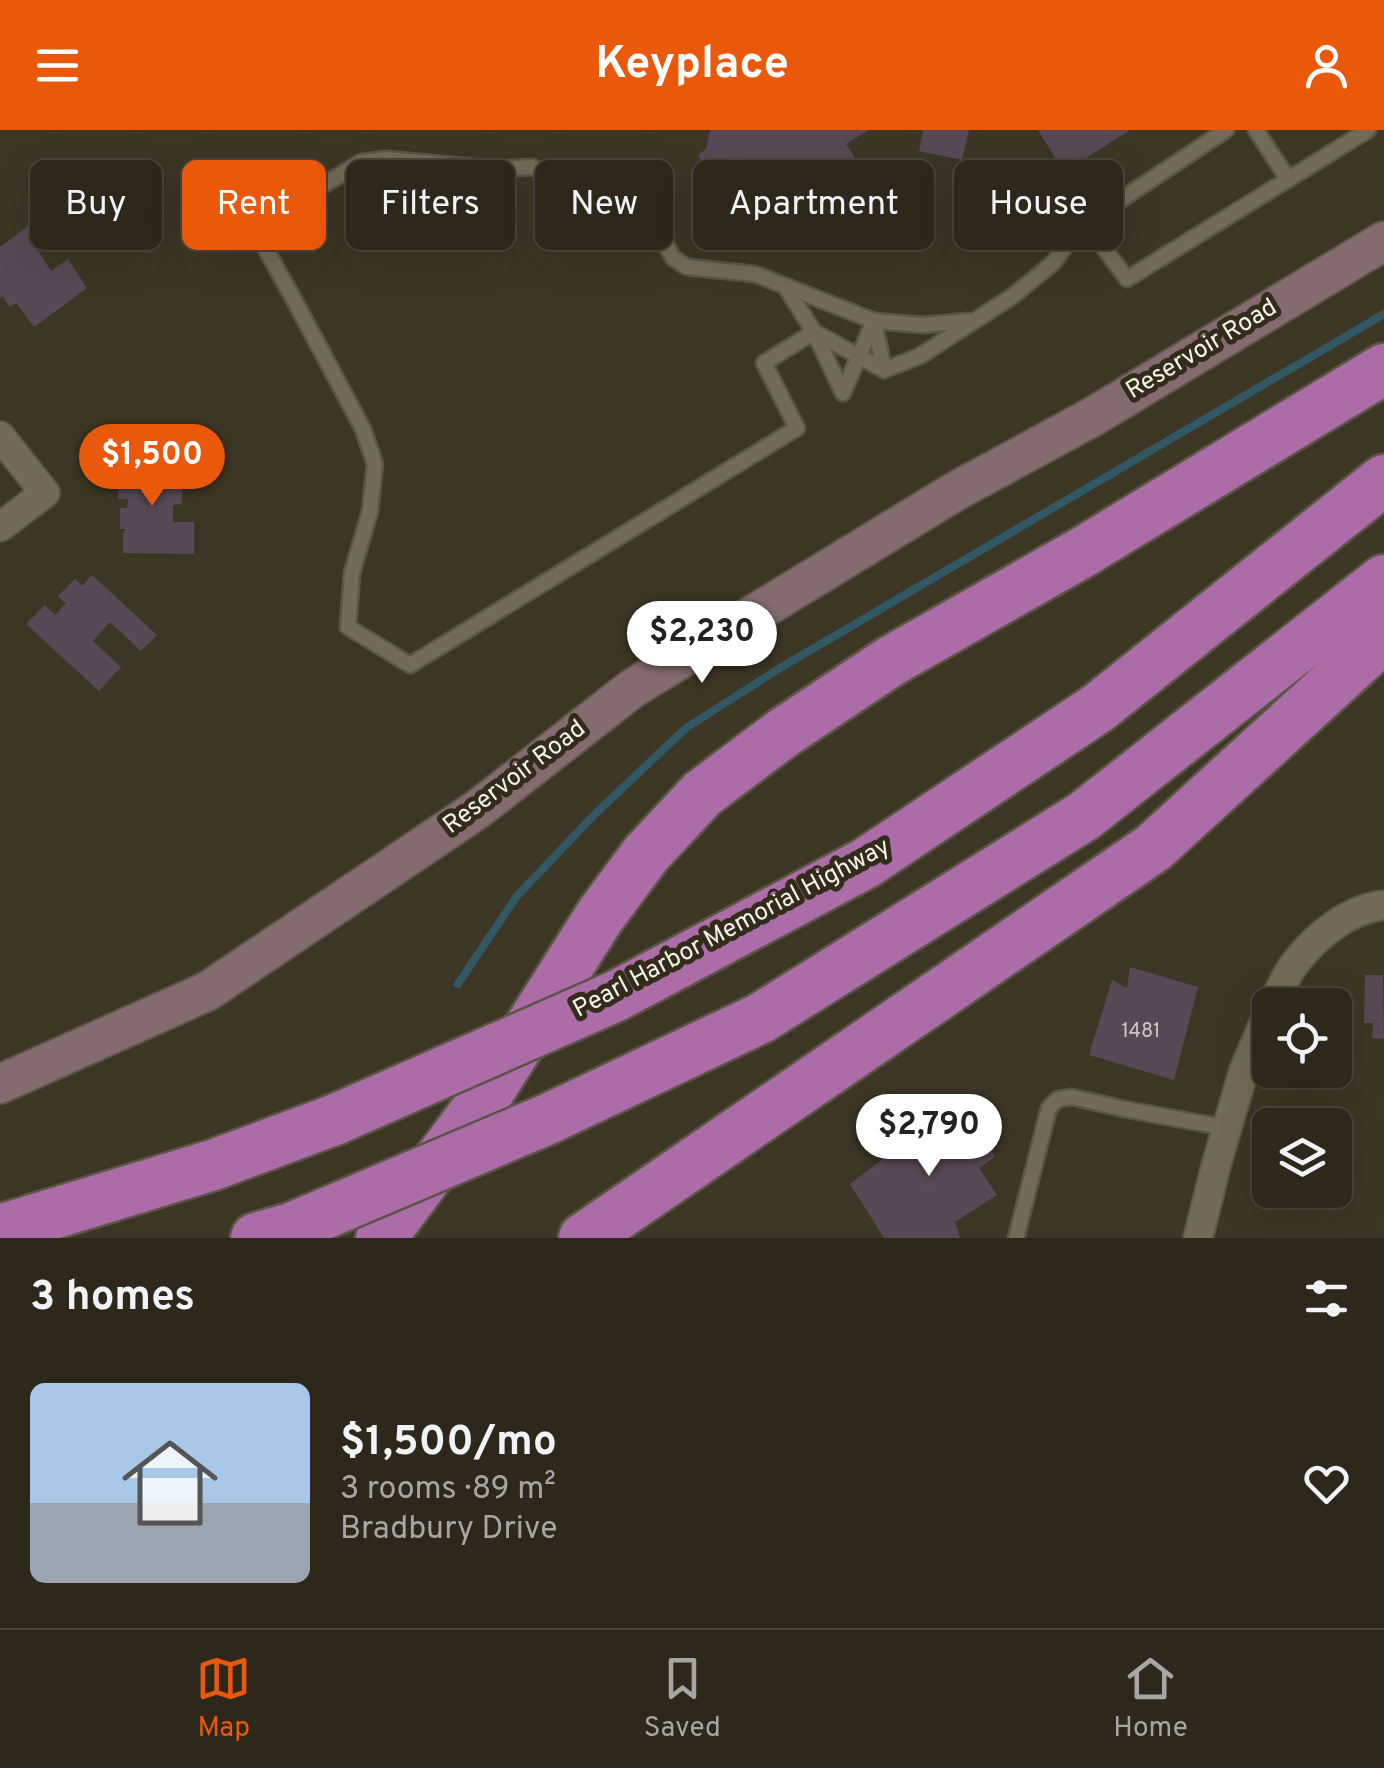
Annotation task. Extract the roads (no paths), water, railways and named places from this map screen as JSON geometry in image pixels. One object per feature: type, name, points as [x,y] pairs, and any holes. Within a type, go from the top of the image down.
[{"type":"highway","points":[[381,1238],[483,1101],[600,916],[646,854],[702,794],[783,733],[891,661],[1083,552],[1384,370]]},
{"type":"highway","name":"Pearl Harbor Memorial Highway","points":[[0,1230],[213,1164],[334,1120],[616,996],[866,863],[1098,708],[1384,480]]},
{"type":"highway","points":[[273,1233],[548,1119],[761,1018],[1084,816],[1384,580]]},
{"type":"highway","points":[[584,1238],[1153,848],[1384,637]]},
{"type":"street","name":"Reservoir Road","points":[[0,1084],[208,990],[478,809],[633,688],[956,491],[1094,416],[1384,240]]},
{"type":"street","points":[[0,436],[45,493],[0,527]]},
{"type":"street","points":[[1281,988],[1294,964],[1325,931],[1366,907],[1384,906]]},
{"type":"street","points":[[1207,1234],[1227,1128],[1252,1051]]},
{"type":"lane","points":[[1123,198],[1226,130]]},
{"type":"lane","points":[[1256,130],[1288,180]]},
{"type":"lane","points":[[1106,250],[1127,279],[1368,130]]},
{"type":"lane","points":[[814,332],[764,363],[797,428],[410,665],[348,628],[352,573],[370,511],[375,464],[363,430],[254,228],[360,162],[387,159],[494,168],[532,167],[569,182],[598,200],[634,209],[664,241],[673,258],[688,267],[755,274],[874,321],[924,326],[974,320]]},
{"type":"lane","points":[[814,332],[884,370],[920,356],[1012,296],[1054,262],[1062,250]]},
{"type":"lane","points":[[785,286],[814,332],[843,393],[874,321]]},
{"type":"lane","points":[[874,321],[884,370]]},
{"type":"lane","points":[[1016,1238],[1049,1108],[1058,1099],[1072,1097],[1227,1128]]},
{"type":"waterway","points":[[458,984],[517,896],[594,815],[686,728],[780,668],[1384,314]]}]
